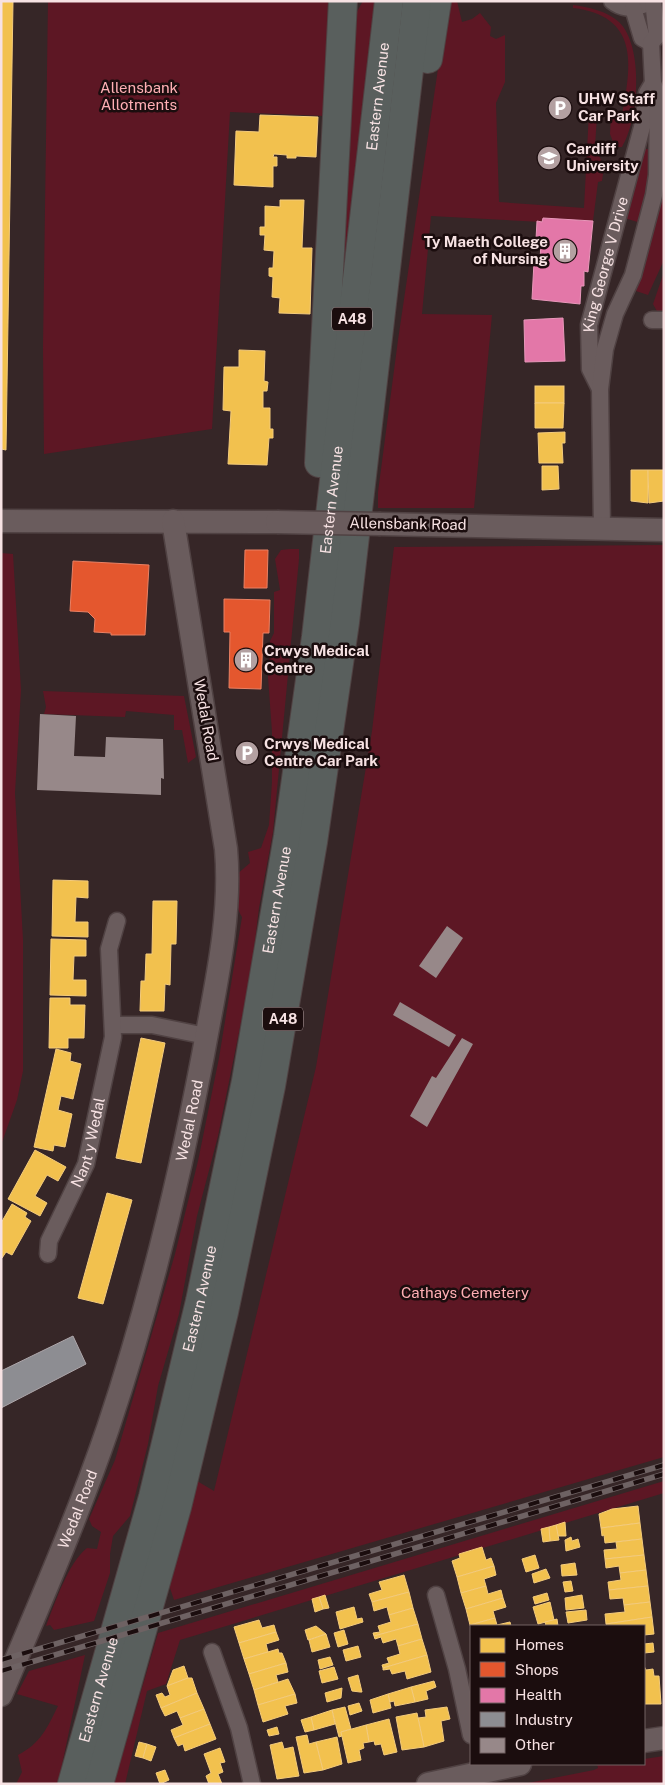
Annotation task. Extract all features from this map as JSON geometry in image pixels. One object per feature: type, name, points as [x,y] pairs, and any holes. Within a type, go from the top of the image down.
[{"type":"highway","points":[[316,637],[312,569],[337,152],[337,90],[343,1]]},
{"type":"highway","name":"Eastern Avenue","points":[[72,1784],[153,1497],[210,1253],[246,1081],[288,836],[316,637],[388,1]]},
{"type":"highway","name":"Eastern Avenue","points":[[99,1784],[177,1507],[224,1312],[271,1086],[313,842],[345,622],[417,1]]},
{"type":"highway","points":[[390,240],[408,187],[437,1]]},
{"type":"street","points":[[612,1],[620,6],[633,8],[651,1]]},
{"type":"street","name":"King George V Drive","points":[[602,528],[600,389],[605,349],[615,314],[633,274],[658,175],[658,95],[653,83],[651,43],[657,36],[651,1]]},
{"type":"street","points":[[633,8],[642,38],[651,43]]},
{"type":"street","name":"King George V Drive","points":[[600,389],[590,369],[589,325],[642,127],[647,94],[653,83]]},
{"type":"street","name":"Allensbank Road","points":[[1,521],[277,522],[664,530]]},
{"type":"street","name":"Wedal Road","points":[[1,1695],[74,1520],[108,1428],[162,1246],[193,1109],[223,936],[228,862],[173,521]]},
{"type":"street","name":"Nant y Wedal","points":[[48,1254],[49,1240],[79,1183],[86,1164],[114,1025],[109,980],[109,948],[117,922]]},
{"type":"street","points":[[114,1025],[152,1025],[206,1036]]},
{"type":"street","points":[[436,1595],[457,1669],[470,1730]]},
{"type":"street","points":[[212,1652],[239,1728],[252,1784]]},
{"type":"street","points":[[645,1741],[664,1738]]},
{"type":"street","points":[[428,1784],[478,1768],[510,1765]]},
{"type":"green space","name":"Allensbank Allotments","points":[[48,1],[328,1],[325,116],[230,112],[212,429],[44,454],[43,348]]},
{"type":"green space","points":[[363,1],[375,1],[338,322],[354,17]]},
{"type":"green space","points":[[448,1],[457,1],[462,22],[472,19],[480,13],[491,27],[490,36],[496,39],[505,35],[505,82],[496,103],[499,202],[584,208],[589,112],[597,116],[595,146],[604,167],[602,181],[598,182],[593,221],[543,218],[542,222],[431,216],[422,314],[492,315],[474,508],[378,508],[378,492],[398,340]]},
{"type":"green space","points":[[573,5],[597,10],[609,15],[619,22],[627,33],[632,48],[636,83],[632,119],[628,135],[622,147],[615,147],[610,134],[611,115],[622,115],[628,78],[626,45],[620,32],[610,21],[594,13],[573,8]]},
{"type":"green space","points":[[642,149],[648,149],[653,152],[641,223],[624,218]]},
{"type":"green space","points":[[664,169],[664,260],[648,295],[636,291]]},
{"type":"green space","points":[[664,272],[664,315],[659,315],[653,304]]},
{"type":"green space","name":"Cathays Cemetery","points":[[664,545],[664,1457],[174,1600],[168,1582],[192,1478],[214,1491],[316,1067],[372,731],[394,547]]},
{"type":"green space","points":[[299,549],[299,559],[273,832],[259,908],[251,973],[218,1136],[197,1216],[179,1314],[158,1386],[148,1444],[130,1516],[113,1536],[110,1554],[110,1573],[94,1621],[54,1630],[50,1625],[46,1626],[68,1573],[87,1548],[97,1549],[101,1532],[92,1526],[89,1519],[115,1460],[175,1254],[198,1161],[219,1058],[242,917],[237,902],[236,875],[250,863],[248,852],[261,848],[269,825],[272,782],[272,732],[268,677],[270,641],[274,633],[274,592],[280,590],[275,559],[281,550]]},
{"type":"green space","points":[[1,553],[13,554],[21,690],[15,793],[23,940],[23,1071],[17,1100],[1,1145]]},
{"type":"green space","points":[[43,691],[184,696],[196,757],[188,763],[182,730],[174,730],[174,715],[126,711],[125,717],[44,714],[46,707]]},
{"type":"green space","points":[[664,1481],[664,1493],[180,1640],[166,1684],[147,1691],[125,1784],[114,1784],[158,1633]]},
{"type":"green space","points":[[85,1655],[58,1784],[16,1784],[22,1772],[18,1755],[38,1740],[47,1728],[58,1706],[17,1694],[29,1671]]},
{"type":"green space","points":[[664,1756],[664,1784],[523,1784],[594,1770],[598,1768],[597,1765],[645,1765],[645,1759]]},
{"type":"building: Homes","points":[[1,1],[13,1],[6,450],[1,449]]},
{"type":"building: Homes","points":[[260,115],[318,117],[316,157],[296,156],[296,158],[287,158],[287,155],[274,154],[273,157],[277,157],[277,166],[273,166],[273,187],[234,185],[236,131],[259,132]]},
{"type":"building: Homes","points":[[280,200],[304,200],[302,248],[312,248],[310,314],[279,313],[280,298],[272,297],[273,277],[269,276],[269,268],[273,268],[274,251],[264,250],[265,235],[260,235],[260,227],[265,227],[265,206],[280,207]]},
{"type":"building: Homes","points":[[239,350],[265,351],[264,381],[268,382],[267,391],[263,391],[263,408],[270,408],[270,429],[273,429],[273,438],[269,438],[267,465],[228,464],[231,411],[223,410],[224,367],[239,367]]},
{"type":"building: Homes","points":[[535,386],[564,386],[564,403],[535,403]]},
{"type":"building: Homes","points":[[535,403],[564,403],[563,428],[535,428]]},
{"type":"building: Homes","points":[[565,432],[565,443],[562,443],[563,463],[539,463],[538,433]]},
{"type":"building: Homes","points":[[542,466],[558,466],[559,489],[542,490]]},
{"type":"building: Homes","points":[[631,470],[648,470],[648,503],[631,501]]},
{"type":"building: Homes","points":[[648,470],[664,470],[664,501],[649,503]]},
{"type":"building: Homes","points":[[53,880],[88,881],[88,898],[76,897],[75,922],[88,922],[88,937],[52,936]]},
{"type":"building: Homes","points":[[153,901],[177,901],[176,944],[171,944],[170,985],[165,984],[164,1011],[140,1011],[141,981],[145,981],[146,954],[152,954]]},
{"type":"building: Homes","points":[[51,939],[86,940],[86,956],[74,956],[73,980],[86,980],[86,996],[50,995]]},
{"type":"building: Homes","points":[[50,998],[70,998],[70,1005],[85,1005],[84,1038],[68,1038],[68,1048],[49,1048]]},
{"type":"building: Homes","points":[[141,1038],[165,1043],[141,1163],[116,1158]]},
{"type":"building: Homes","points":[[56,1049],[71,1053],[70,1061],[81,1064],[73,1099],[61,1096],[58,1110],[72,1114],[65,1147],[54,1145],[53,1151],[34,1147]]},
{"type":"building: Homes","points":[[35,1150],[66,1167],[58,1181],[47,1175],[35,1196],[47,1203],[40,1216],[8,1199]]},
{"type":"building: Homes","points":[[107,1193],[132,1200],[103,1304],[78,1298]]},
{"type":"building: Homes","points":[[12,1204],[27,1213],[25,1217],[31,1221],[12,1255],[6,1252],[2,1258],[1,1223]]},
{"type":"building: Homes","points":[[638,1506],[640,1523],[601,1528],[599,1514],[612,1509]]},
{"type":"building: Homes","points":[[565,1522],[566,1536],[558,1536],[556,1525]]},
{"type":"building: Homes","points":[[640,1523],[642,1539],[605,1543],[601,1528]]},
{"type":"building: Homes","points":[[556,1525],[559,1540],[550,1541],[549,1527]]},
{"type":"building: Homes","points":[[549,1527],[550,1541],[543,1542],[541,1529]]},
{"type":"building: Homes","points":[[571,1537],[572,1541],[578,1539],[580,1547],[566,1551],[565,1540]]},
{"type":"building: Homes","points":[[642,1539],[644,1555],[605,1559],[604,1550],[617,1549],[616,1542]]},
{"type":"building: Homes","points":[[482,1547],[486,1560],[491,1558],[494,1566],[457,1577],[452,1561],[460,1558],[459,1554]]},
{"type":"building: Homes","points":[[535,1555],[539,1568],[526,1572],[522,1559]]},
{"type":"building: Homes","points":[[644,1555],[646,1570],[620,1573],[619,1566],[606,1568],[605,1559]]},
{"type":"building: Homes","points":[[575,1563],[577,1575],[562,1576],[561,1565]]},
{"type":"building: Homes","points":[[494,1566],[496,1575],[484,1579],[486,1586],[461,1593],[457,1577]]},
{"type":"building: Homes","points":[[546,1569],[550,1578],[534,1583],[532,1574]]},
{"type":"building: Homes","points":[[646,1570],[648,1586],[609,1590],[608,1582],[621,1580],[620,1573]]},
{"type":"building: Homes","points":[[404,1575],[409,1592],[372,1602],[369,1594],[382,1590],[379,1582]]},
{"type":"building: Homes","points":[[571,1581],[573,1591],[565,1592],[563,1582]]},
{"type":"building: Homes","points":[[486,1586],[488,1594],[501,1590],[503,1598],[466,1609],[461,1593]]},
{"type":"building: Homes","points":[[648,1586],[650,1602],[624,1605],[623,1598],[610,1599],[609,1590]]},
{"type":"building: Homes","points":[[409,1592],[413,1608],[389,1615],[387,1607],[374,1611],[372,1602]]},
{"type":"building: Homes","points":[[547,1593],[549,1600],[535,1604],[533,1597]]},
{"type":"building: Homes","points":[[325,1595],[329,1608],[323,1609],[319,1597]]},
{"type":"building: Homes","points":[[582,1595],[584,1608],[566,1610],[565,1598]]},
{"type":"building: Homes","points":[[319,1597],[323,1609],[315,1612],[312,1599]]},
{"type":"building: Homes","points":[[503,1598],[506,1607],[493,1611],[495,1618],[470,1625],[466,1609]]},
{"type":"building: Homes","points":[[550,1602],[554,1620],[538,1624],[533,1607]]},
{"type":"building: Homes","points":[[650,1602],[652,1617],[606,1624],[605,1614],[625,1612],[624,1605]]},
{"type":"building: Homes","points":[[354,1607],[357,1619],[362,1618],[363,1622],[340,1629],[336,1612]]},
{"type":"building: Homes","points":[[413,1608],[418,1624],[374,1636],[373,1633],[380,1632],[378,1626],[391,1622],[389,1615]]},
{"type":"building: Homes","points":[[586,1610],[587,1620],[568,1623],[566,1612]]},
{"type":"building: Homes","points":[[652,1617],[654,1634],[645,1635],[645,1625],[606,1624]]},
{"type":"building: Homes","points":[[495,1618],[497,1625],[470,1625]]},
{"type":"building: Homes","points":[[557,1619],[558,1625],[546,1625],[545,1622]]},
{"type":"building: Homes","points":[[259,1620],[262,1628],[274,1625],[276,1632],[239,1643],[234,1627]]},
{"type":"building: Homes","points":[[510,1622],[511,1625],[497,1625]]},
{"type":"building: Homes","points":[[418,1624],[422,1639],[398,1646],[396,1639],[383,1643],[381,1637],[375,1639],[374,1636]]},
{"type":"building: Homes","points":[[316,1626],[326,1634],[308,1640],[305,1630]]},
{"type":"building: Homes","points":[[344,1630],[348,1644],[338,1647],[334,1633]]},
{"type":"building: Homes","points":[[276,1632],[279,1640],[266,1644],[268,1652],[244,1659],[239,1643]]},
{"type":"building: Homes","points":[[326,1634],[330,1647],[312,1652],[309,1640]]},
{"type":"building: Homes","points":[[422,1639],[427,1655],[383,1668],[382,1665],[389,1663],[387,1658],[400,1654],[398,1646]]},
{"type":"building: Homes","points":[[653,1643],[654,1652],[645,1653],[645,1644]]},
{"type":"building: Homes","points":[[358,1646],[361,1657],[346,1661],[343,1650]]},
{"type":"building: Homes","points":[[278,1649],[286,1663],[249,1674],[244,1659]]},
{"type":"building: Homes","points":[[427,1655],[431,1672],[407,1679],[405,1671],[392,1674],[390,1669],[383,1670],[383,1668]]},
{"type":"building: Homes","points":[[330,1657],[333,1665],[320,1669],[318,1660]]},
{"type":"building: Homes","points":[[286,1663],[288,1672],[276,1675],[278,1682],[254,1690],[249,1674]]},
{"type":"building: Homes","points":[[184,1666],[188,1678],[167,1686],[173,1670]]},
{"type":"building: Homes","points":[[334,1667],[338,1679],[322,1683],[319,1671]]},
{"type":"building: Homes","points":[[645,1668],[646,1670],[653,1669],[654,1676],[659,1676],[661,1704],[645,1704]]},
{"type":"building: Homes","points":[[358,1675],[362,1692],[352,1691],[348,1678]]},
{"type":"building: Homes","points":[[192,1678],[197,1693],[161,1708],[156,1695],[162,1693],[165,1697],[170,1695],[167,1686]]},
{"type":"building: Homes","points":[[288,1679],[295,1694],[258,1705],[254,1690]]},
{"type":"building: Homes","points":[[434,1681],[436,1687],[426,1691],[428,1699],[415,1702],[411,1687]]},
{"type":"building: Homes","points":[[411,1687],[415,1702],[395,1706],[394,1701],[390,1702],[388,1694]]},
{"type":"building: Homes","points":[[342,1688],[341,1698],[327,1702],[325,1693]]},
{"type":"building: Homes","points":[[197,1693],[204,1709],[180,1718],[177,1711],[165,1716],[161,1708]]},
{"type":"building: Homes","points":[[295,1694],[297,1703],[285,1706],[288,1714],[263,1722],[258,1705]]},
{"type":"building: Homes","points":[[388,1694],[391,1708],[373,1713],[370,1700]]},
{"type":"building: Homes","points":[[359,1703],[362,1711],[350,1715],[348,1706]]},
{"type":"building: Homes","points":[[345,1707],[351,1729],[341,1732],[342,1736],[339,1737],[332,1710]]},
{"type":"building: Homes","points":[[447,1707],[450,1719],[441,1721],[444,1741],[424,1747],[418,1718],[426,1717],[425,1710]]},
{"type":"building: Homes","points":[[204,1709],[210,1724],[174,1738],[171,1730],[183,1725],[180,1718]]},
{"type":"building: Homes","points":[[332,1710],[335,1724],[314,1730],[311,1717]]},
{"type":"building: Homes","points":[[417,1713],[424,1747],[402,1750],[396,1717]]},
{"type":"building: Homes","points":[[311,1717],[314,1730],[305,1732],[301,1720]]},
{"type":"building: Homes","points":[[389,1719],[397,1752],[384,1755],[381,1744],[375,1745],[374,1741],[369,1742],[366,1725]]},
{"type":"building: Homes","points":[[210,1724],[216,1739],[185,1751],[183,1744],[178,1746],[174,1738]]},
{"type":"building: Homes","points":[[366,1725],[369,1742],[363,1743],[364,1748],[359,1750],[361,1760],[348,1763],[341,1732]]},
{"type":"building: Homes","points":[[277,1727],[279,1734],[269,1736],[267,1730]]},
{"type":"building: Homes","points":[[307,1735],[309,1744],[316,1742],[323,1770],[304,1773],[296,1737]]},
{"type":"building: Homes","points":[[337,1737],[342,1764],[323,1770],[316,1742]]},
{"type":"building: Homes","points":[[139,1742],[147,1744],[143,1758],[135,1756]]},
{"type":"building: Homes","points":[[282,1742],[284,1749],[293,1747],[299,1776],[277,1779],[270,1745]]},
{"type":"building: Homes","points":[[147,1744],[156,1747],[151,1761],[143,1758]]},
{"type":"building: Homes","points":[[220,1748],[225,1762],[220,1763],[223,1772],[218,1774],[222,1784],[209,1784],[206,1776],[211,1773],[204,1754]]},
{"type":"building: Homes","points":[[165,1770],[169,1780],[160,1784],[156,1773]]},
{"type":"building: Shops","points":[[245,550],[268,550],[267,588],[244,588]]},
{"type":"building: Shops","points":[[73,561],[149,565],[145,635],[111,635],[111,633],[94,632],[95,619],[88,612],[70,611]]},
{"type":"building: Shops","name":"Crwys Medical Centre","points":[[224,599],[270,600],[269,633],[263,633],[261,689],[229,688],[230,632],[224,632]]},
{"type":"building: Health","name":"Ty Maeth College of Nursing","points":[[543,218],[593,221],[588,272],[584,271],[584,286],[581,286],[580,304],[532,299],[534,262],[540,262],[541,240],[536,239],[537,221],[542,222]]},
{"type":"building: Health","points":[[563,318],[565,361],[525,362],[524,320]]},
{"type":"building: Industry","points":[[73,1336],[86,1364],[1,1408],[1,1371]]},
{"type":"building: Other","points":[[40,714],[76,716],[74,756],[105,757],[106,737],[163,739],[164,779],[161,778],[161,795],[37,790]]},
{"type":"building: Other","points":[[447,926],[463,938],[436,978],[419,966]]},
{"type":"building: Other","points":[[400,1002],[456,1035],[449,1047],[393,1015]]},
{"type":"building: Other","points":[[462,1038],[473,1044],[427,1127],[410,1116],[432,1076],[436,1078]]},
{"type":"railway","points":[[1,1660],[664,1465]]},
{"type":"railway","points":[[1,1671],[664,1474]]},
{"type":"place","name":"UHW Staff Car Park","points":[[560,108]]},
{"type":"place","name":"Cardiff University","points":[[549,158]]},
{"type":"place","name":"Ty Maeth College of Nursing","points":[[565,251]]},
{"type":"place","name":"Crwys Medical Centre","points":[[246,660]]},
{"type":"place","name":"Crwys Medical Centre Car Park","points":[[247,753]]}]
